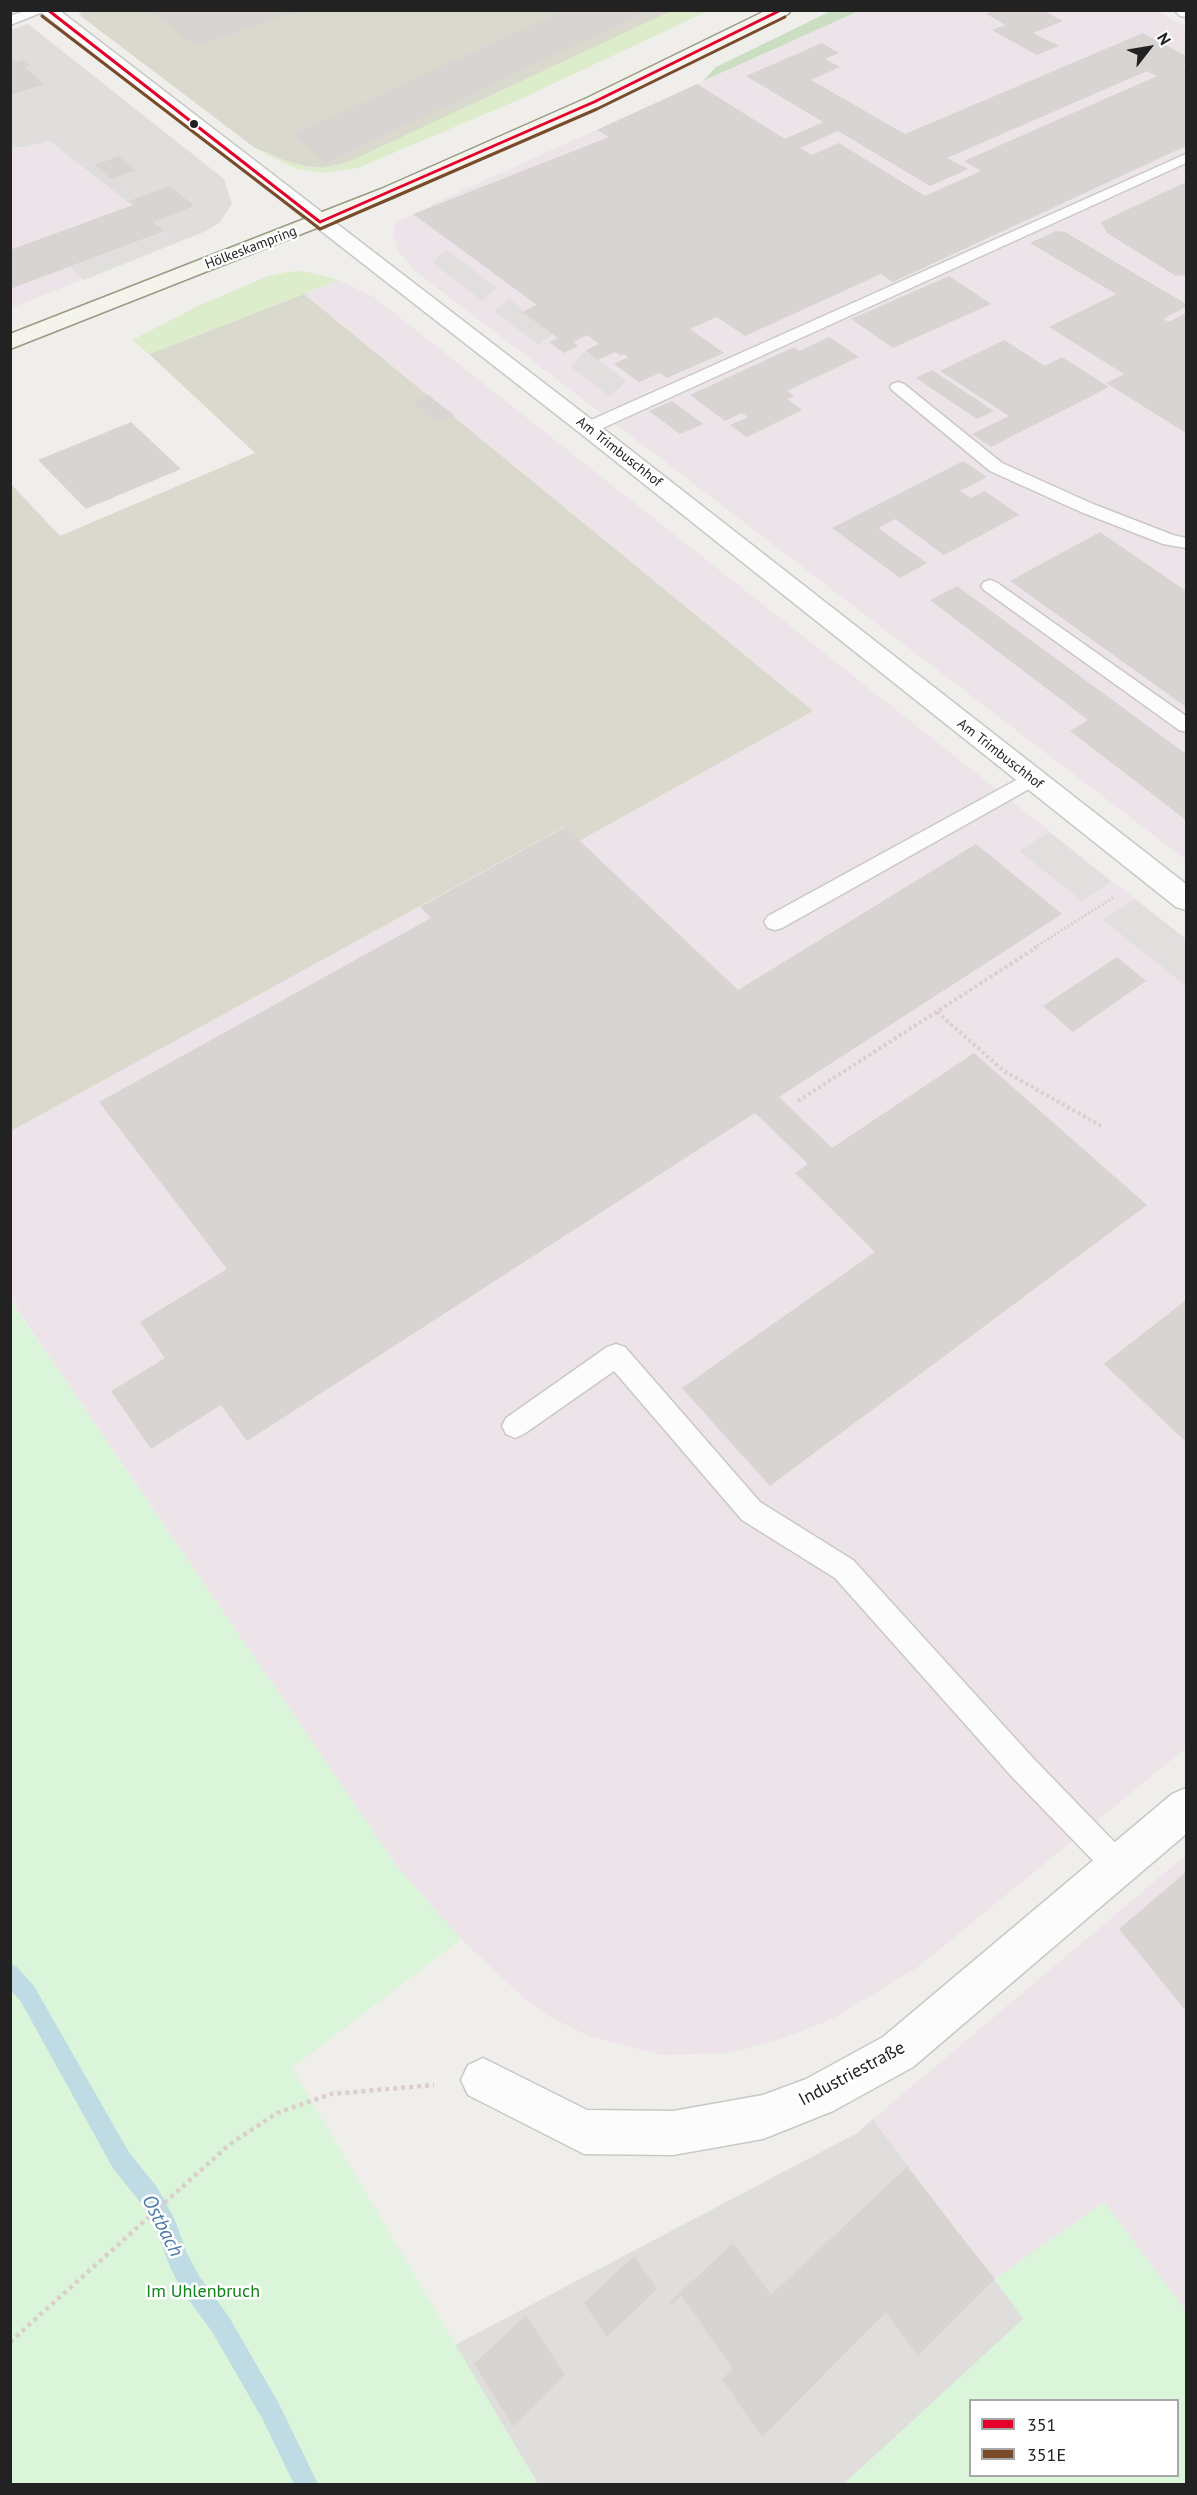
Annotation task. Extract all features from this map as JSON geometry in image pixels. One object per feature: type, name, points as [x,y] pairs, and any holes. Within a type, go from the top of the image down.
[{"type":"main road","name":"Hölkeskampring","points":[[10,342],[320,222],[594,102],[782,10]]},
{"type":"street","name":"Am Trimbuschhof","points":[[44,10],[588,428],[1186,899]]},
{"type":"street","name":"Industriestraße","points":[[483,2080],[584,2132],[673,2133],[763,2117],[818,2096],[898,2052],[1186,1808]]},
{"type":"lane","points":[[10,21],[44,10]]},
{"type":"lane","points":[[588,428],[1186,158]]},
{"type":"lane","points":[[898,387],[996,467],[1087,508],[1169,540],[1186,543]]},
{"type":"lane","points":[[990,586],[1186,725]]},
{"type":"lane","points":[[775,922],[1031,778]]},
{"type":"lane","points":[[515,1426],[616,1355],[751,1511],[844,1569],[1023,1768],[1118,1866]]},
{"type":"path","points":[[798,1101],[1074,923]]},
{"type":"path","points":[[937,1012],[1004,1071],[1103,1127]]},
{"type":"path","points":[[10,2342],[230,2145],[277,2113],[331,2094],[483,2080]]},
{"type":"shaded area","points":[[78,11],[673,11],[354,161],[322,168],[295,165],[255,148],[82,17]]},
{"type":"shaded area","points":[[859,11],[1156,11],[1186,26],[1186,860],[415,271],[397,250],[393,234],[394,226],[399,221]]},
{"type":"shaded area","points":[[28,24],[224,179],[232,204],[219,223],[206,231],[171,245],[158,234],[165,231],[49,141],[26,147],[11,147],[10,30]]},
{"type":"shaded area","points":[[49,141],[165,231],[159,234],[171,245],[11,308],[11,147],[26,147]]},
{"type":"shaded area","points":[[158,234],[171,245],[84,280],[70,267]]},
{"type":"shaded area","points":[[447,250],[497,288],[482,301],[432,262]]},
{"type":"shaded area","points":[[339,280],[374,297],[1186,939],[1186,1748],[918,1967],[832,2019],[784,2038],[731,2053],[662,2055],[588,2036],[552,2018],[525,1999],[461,1939],[399,1869],[11,1300],[10,1131],[565,827],[813,711],[304,294]]},
{"type":"shaded area","points":[[304,294],[813,711],[579,841],[564,827],[11,1131],[10,483],[60,536],[255,453],[149,354]]},
{"type":"shaded area","points":[[509,299],[522,309],[522,312],[553,334],[539,345],[494,311]]},
{"type":"shaded area","points":[[586,350],[626,381],[610,397],[571,367]]},
{"type":"shaded area","points":[[1049,832],[1111,882],[1082,901],[1019,851]]},
{"type":"shaded area","points":[[1135,899],[1186,939],[1186,986],[1103,920]]},
{"type":"shaded area","points":[[1186,1855],[1186,2311],[1104,2202],[995,2279],[873,2119]]},
{"type":"shaded area","points":[[873,2119],[1024,2319],[844,2484],[538,2484],[455,2345],[857,2133]]},
{"type":"green space","points":[[673,10],[708,11],[525,97],[358,168],[322,173],[297,169],[255,148],[280,159],[308,167],[322,168],[346,163]]},
{"type":"green space","points":[[831,11],[859,11],[703,81],[716,67]]},
{"type":"green space","points":[[303,271],[339,280],[149,354],[132,340],[202,304],[266,277]]},
{"type":"green space","name":"Im Uhlenbruch","points":[[10,1300],[399,1869],[461,1939],[292,2068],[538,2484],[11,2484]]},
{"type":"green space","points":[[1104,2202],[1186,2311],[1186,2484],[844,2484],[1023,2319],[995,2279]]},
{"type":"building","points":[[148,10],[299,10],[299,11],[196,46]]},
{"type":"building","points":[[565,10],[650,10],[326,163],[292,135]]},
{"type":"building","points":[[996,10],[1042,10],[1063,21],[1033,33],[1059,46],[1037,55],[992,30],[1006,25],[986,14]]},
{"type":"building","points":[[1143,33],[1186,56],[1186,64],[1183,66],[1186,68],[1186,146],[893,282],[881,274],[745,336],[717,317],[690,329],[724,353],[667,378],[660,373],[639,382],[614,364],[628,357],[624,354],[620,356],[616,352],[598,360],[586,350],[599,344],[587,335],[573,342],[578,346],[564,353],[549,342],[558,338],[522,312],[537,305],[413,214],[609,137],[597,130],[697,84],[785,139],[823,122],[746,76],[822,43],[839,53],[825,59],[840,67],[811,80],[905,134]],"holes":[[[1147,71],[1157,76],[964,161],[981,171],[925,196],[839,143],[812,155],[800,148],[838,131],[930,186],[968,169],[947,158]]]},
{"type":"building","points":[[10,57],[17,62],[23,60],[29,65],[24,67],[44,84],[10,95]]},
{"type":"building","points":[[119,156],[136,170],[111,179],[95,165]]},
{"type":"building","points":[[1186,182],[1186,275],[1176,276],[1107,233],[1101,222]]},
{"type":"building","points":[[170,186],[194,206],[153,222],[165,231],[10,289],[10,250],[133,205],[129,201]]},
{"type":"building","points":[[1056,231],[1065,232],[1186,304],[1186,307],[1163,319],[1169,322],[1186,313],[1186,433],[1106,383],[1124,374],[1049,327],[1116,294],[1030,243]]},
{"type":"building","points":[[949,276],[991,304],[893,348],[851,319]]},
{"type":"building","points":[[829,337],[859,357],[787,391],[794,396],[787,399],[802,410],[747,437],[730,425],[748,417],[742,413],[725,421],[690,395],[794,347],[799,351]]},
{"type":"building","points":[[1004,340],[1045,366],[1062,357],[1109,387],[991,447],[972,434],[1009,416],[940,371]]},
{"type":"building","points":[[932,370],[994,411],[977,419],[916,378]]},
{"type":"building","points":[[428,395],[454,415],[438,422],[412,402]]},
{"type":"building","points":[[672,401],[703,424],[680,434],[649,411]]},
{"type":"building","points":[[131,422],[181,469],[86,509],[38,460]]},
{"type":"building","points":[[963,461],[987,477],[960,491],[971,498],[985,491],[1019,515],[944,555],[895,519],[878,528],[927,563],[900,578],[832,528]]},
{"type":"building","points":[[1100,532],[1186,591],[1186,707],[1010,581]]},
{"type":"building","points":[[957,586],[1186,754],[1186,820],[1070,731],[1088,720],[930,600]]},
{"type":"building","points":[[565,827],[738,990],[976,844],[1062,914],[779,1097],[832,1148],[974,1053],[1147,1205],[770,1486],[682,1388],[875,1252],[795,1173],[808,1164],[755,1113],[247,1441],[221,1405],[151,1449],[111,1391],[165,1358],[140,1322],[227,1269],[99,1102],[431,918],[420,907]]},
{"type":"building","points":[[1117,957],[1146,981],[1073,1032],[1043,1006]]},
{"type":"building","points":[[1186,1300],[1186,1442],[1104,1364]]},
{"type":"building","points":[[1186,1872],[1186,2011],[1119,1929]]},
{"type":"building","points":[[907,2167],[995,2279],[918,2356],[886,2312],[762,2437],[722,2379],[733,2369],[681,2295],[672,2305],[669,2303],[733,2243],[771,2295]]},
{"type":"building","points":[[634,2256],[657,2289],[607,2337],[584,2303]]},
{"type":"building","points":[[526,2315],[565,2375],[513,2426],[474,2364]]},
{"type":"waterway","name":"Ostbach","points":[[10,1974],[27,1993],[122,2162],[149,2195],[166,2226],[178,2259],[191,2284],[221,2325],[271,2412],[306,2484]]},
{"type":"transit line","name":"351","points":[[48,10],[320,222]]},
{"type":"transit line","name":"351","points":[[320,222],[594,102],[781,10]]},
{"type":"transit line","name":"351E","points":[[42,16],[320,229],[597,109],[785,17]]}]
